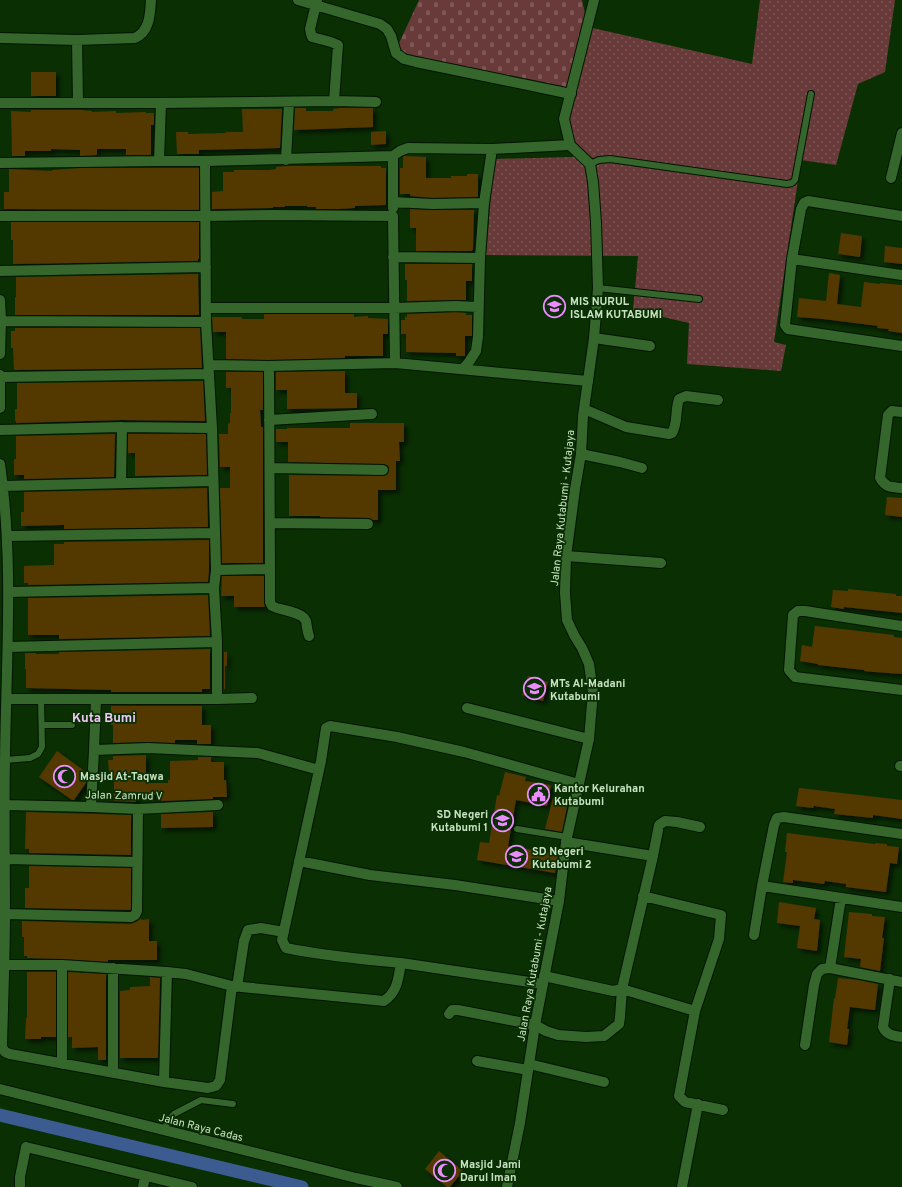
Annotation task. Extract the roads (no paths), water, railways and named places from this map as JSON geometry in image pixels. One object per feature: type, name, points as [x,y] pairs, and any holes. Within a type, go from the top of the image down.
[{"type":"street","points":[[0,38],[77,40],[136,38],[140,36],[146,26],[150,15],[151,0]]},
{"type":"street","points":[[298,0],[316,3],[380,24],[387,29],[391,36],[396,53],[404,59],[571,94]]},
{"type":"street","points":[[590,164],[570,145],[564,118],[594,0]]},
{"type":"street","points":[[316,3],[310,34],[312,37],[338,45],[334,101]]},
{"type":"street","points":[[77,40],[78,103]]},
{"type":"street","points":[[286,160],[289,102]]},
{"type":"street","points":[[0,103],[376,102]]},
{"type":"street","points":[[159,160],[161,103]]},
{"type":"street","points":[[891,178],[902,137]]},
{"type":"street","points":[[0,163],[159,160],[286,160],[393,156],[408,148],[492,149],[570,145]]},
{"type":"street","points":[[463,369],[476,351],[478,337],[480,258],[484,204],[492,149]]},
{"type":"street","points":[[393,156],[395,363]]},
{"type":"street","points":[[205,161],[206,322],[212,428],[216,570],[214,588],[217,699]]},
{"type":"street","name":"Jalan Raya Kutabumi - Kutajaya","points":[[506,1187],[520,1123],[535,1025],[559,901],[567,839],[589,739],[593,692],[589,664],[567,620],[565,593],[566,556],[581,454],[584,410],[594,338],[598,288],[596,222],[590,164]]},
{"type":"street","points":[[902,216],[808,201],[804,203],[801,209],[792,259],[785,325],[788,329],[902,346]]},
{"type":"street","points":[[393,202],[484,204]]},
{"type":"street","points":[[0,216],[393,216]]},
{"type":"street","points":[[393,257],[480,258]]},
{"type":"street","points":[[792,259],[902,275]]},
{"type":"street","points":[[0,272],[206,267]]},
{"type":"street","points":[[0,300],[0,354]]},
{"type":"street","points":[[206,308],[478,307]]},
{"type":"street","points":[[1,321],[206,322]]},
{"type":"street","points":[[594,338],[650,346]]},
{"type":"street","points":[[0,408],[0,376],[395,363],[588,381]]},
{"type":"street","points":[[270,366],[270,602],[272,606],[302,616],[306,622],[309,636]]},
{"type":"street","points":[[584,410],[626,427],[669,434],[672,433],[674,428],[676,406],[679,399],[686,396],[718,400]]},
{"type":"street","points":[[902,412],[892,411],[888,415],[880,478],[888,487],[902,488]]},
{"type":"street","points":[[269,420],[372,414]]},
{"type":"street","points":[[0,430],[122,427],[212,428]]},
{"type":"street","points":[[121,483],[122,427]]},
{"type":"street","points":[[581,454],[642,468]]},
{"type":"street","points":[[0,464],[8,536],[7,699],[3,743],[5,760],[5,914],[2,1047],[5,1052],[62,1064],[164,1082],[208,1088],[216,1086],[220,1080],[234,986],[242,949],[248,930],[261,928],[284,932]]},
{"type":"street","points":[[270,468],[383,470]]},
{"type":"street","points":[[3,486],[213,481]]},
{"type":"street","points":[[270,523],[368,524]]},
{"type":"street","points":[[8,536],[215,533]]},
{"type":"street","points":[[566,556],[661,563]]},
{"type":"street","points":[[216,570],[270,569]]},
{"type":"street","points":[[8,592],[214,588]]},
{"type":"street","points":[[902,626],[798,611],[793,615],[789,670],[795,677],[902,690]]},
{"type":"street","points":[[8,647],[216,642]]},
{"type":"street","points":[[7,699],[252,698]]},
{"type":"street","points":[[91,807],[96,699]]},
{"type":"street","points":[[467,708],[589,739]]},
{"type":"street","points":[[579,784],[464,752],[397,737],[330,726],[326,728],[319,770],[282,940],[286,948],[341,957],[543,980],[613,991],[622,989],[695,1011]]},
{"type":"street","points":[[94,750],[148,748],[258,753],[319,770]]},
{"type":"street","name":"Jalan Zamrud V","points":[[5,805],[138,809],[218,805]]},
{"type":"street","points":[[5,914],[131,917],[135,915],[137,911],[138,809]]},
{"type":"street","points":[[754,936],[762,886],[774,825],[777,818],[784,817],[902,834]]},
{"type":"street","points":[[449,1014],[452,1010],[458,1010],[535,1025],[558,1035],[586,1037],[604,1036],[619,1024],[622,989],[659,825],[665,822],[677,822],[700,828]]},
{"type":"street","points":[[567,839],[653,856]]},
{"type":"street","points":[[5,859],[137,862]]},
{"type":"street","points":[[299,860],[370,875],[455,884],[559,901]]},
{"type":"street","points":[[762,886],[902,907]]},
{"type":"street","points":[[643,896],[721,915],[719,938],[695,1011],[679,1096],[685,1102],[723,1110]]},
{"type":"street","points":[[830,968],[841,898]]},
{"type":"street","points":[[4,965],[62,965],[167,972],[186,974],[234,986],[384,1001],[390,996],[396,987],[401,963]]},
{"type":"street","points":[[62,965],[62,1064]]},
{"type":"street","points":[[113,968],[113,1073]]},
{"type":"street","points":[[805,1045],[817,974],[822,969],[830,968],[902,982]]},
{"type":"street","points":[[164,1082],[167,972]]},
{"type":"street","points":[[890,979],[883,1027],[887,1034],[902,1037]]},
{"type":"street","points":[[477,1061],[528,1067],[604,1082]]},
{"type":"street","name":"Jalan Raya Cadas","points":[[0,1089],[397,1187]]},
{"type":"street","points":[[682,1187],[698,1104]]},
{"type":"street","points":[[20,1187],[20,1177],[26,1147],[192,1187]]},
{"type":"street","points":[[144,1187],[145,1176]]},
{"type":"lane","points":[[590,164],[599,160],[610,160],[792,184],[795,180],[811,94]]},
{"type":"lane","points":[[598,288],[699,299]]},
{"type":"lane","points":[[5,760],[30,758],[38,754],[42,747],[42,699]]},
{"type":"lane","points":[[42,725],[72,725]]},
{"type":"lane","points":[[518,829],[567,839]]},
{"type":"lane","points":[[164,1130],[169,1119],[174,1114],[201,1100],[233,1104]]},
{"type":"waterway","points":[[0,1115],[302,1187]]},
{"type":"place","name":"MIS NURUL ISLAM KUTABUMI","points":[[554,307]]},
{"type":"place","name":"MTs Al-Madani Kutabumi","points":[[535,689]]},
{"type":"place","name":"Masjid At-Taqwa","points":[[65,776]]},
{"type":"place","name":"Kantor Kelurahan Kutabumi","points":[[538,794]]},
{"type":"place","name":"SD Negeri Kutabumi 1","points":[[503,820]]},
{"type":"place","name":"SD Negeri Kutabumi 2","points":[[517,857]]},
{"type":"place","name":"Masjid Jami Darul Iman","points":[[444,1170]]},
{"type":"district","name":"Kuta Bumi","points":[[104,717]]}]
